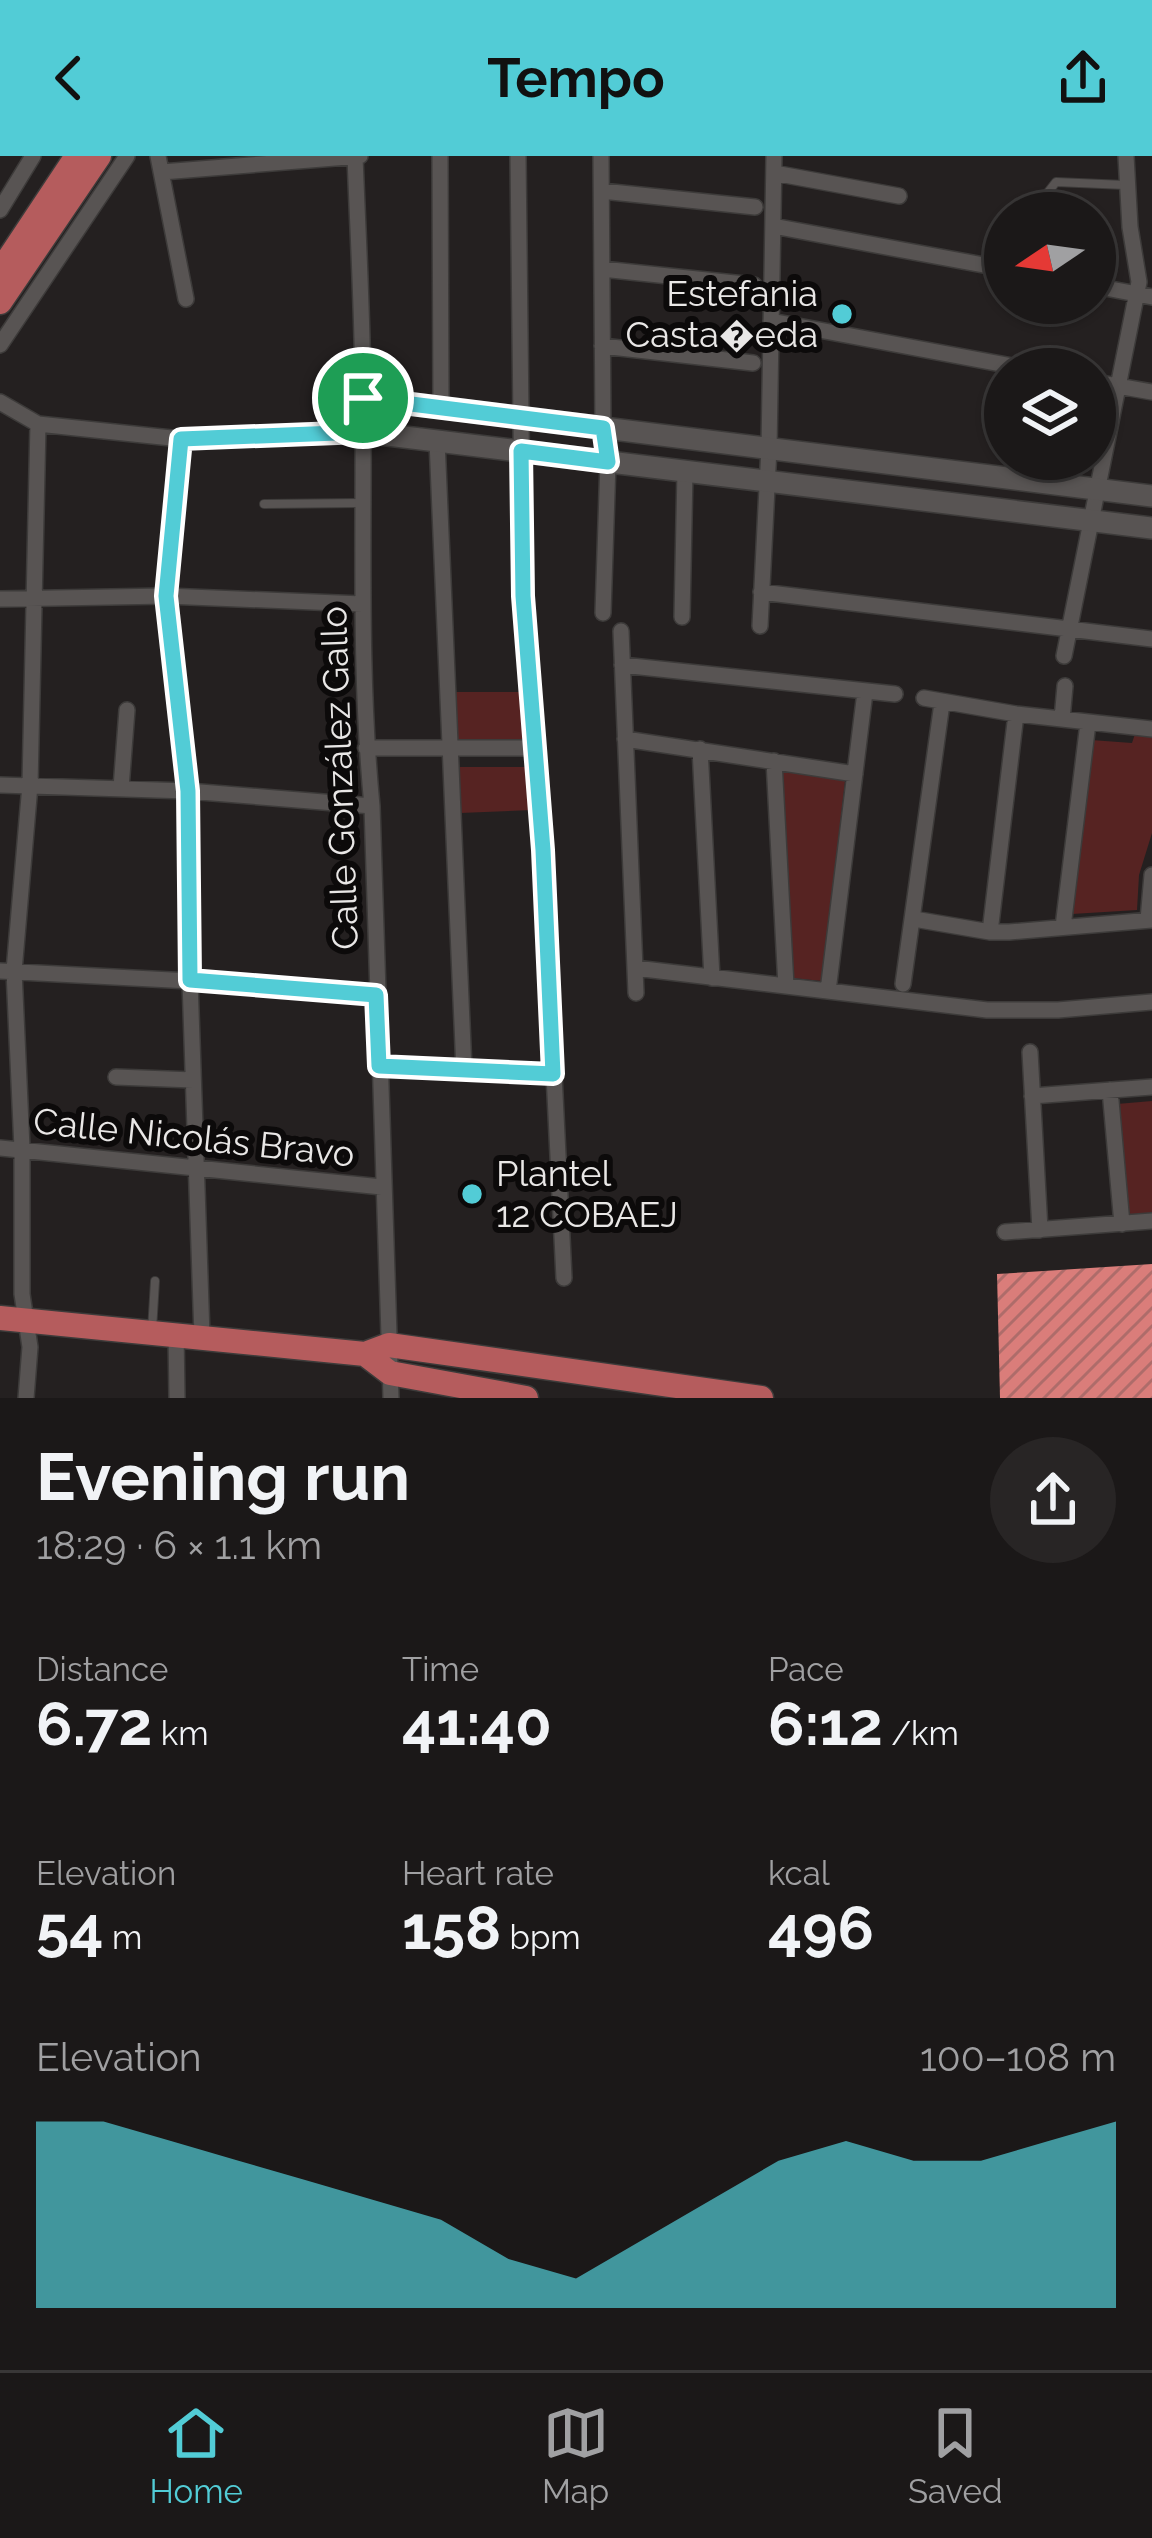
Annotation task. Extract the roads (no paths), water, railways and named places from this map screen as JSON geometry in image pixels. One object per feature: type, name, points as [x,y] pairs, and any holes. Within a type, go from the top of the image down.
[{"type":"main road","points":[[0,272],[77,156]]},
{"type":"main road","points":[[0,302],[99,156]]},
{"type":"main road","points":[[0,1318],[377,1350],[761,1398]]},
{"type":"main road","points":[[377,1350],[390,1385],[526,1398]]},
{"type":"street","points":[[0,210],[33,156]]},
{"type":"street","points":[[0,345],[127,156]]},
{"type":"street","points":[[187,299],[160,164],[357,156]]},
{"type":"street","name":"Calle González Gallo","points":[[357,156],[362,604],[382,1187],[377,1350]]},
{"type":"street","points":[[440,156],[442,408]]},
{"type":"street","points":[[518,156],[523,596],[543,850],[564,1278]]},
{"type":"street","points":[[601,156],[603,428],[608,462],[603,613]]},
{"type":"street","points":[[1064,656],[1119,386],[1145,296],[1139,281],[1126,156]]},
{"type":"street","points":[[760,626],[769,448],[774,164],[899,196]]},
{"type":"street","points":[[602,191],[755,207]]},
{"type":"street","points":[[773,226],[984,265]]},
{"type":"street","points":[[602,269],[754,285]]},
{"type":"street","points":[[771,321],[984,361]]},
{"type":"street","points":[[602,346],[753,363]]},
{"type":"street","points":[[1116,386],[1152,392]]},
{"type":"street","points":[[363,398],[1152,496]]},
{"type":"street","points":[[0,402],[38,424],[181,439],[363,432],[1152,528]]},
{"type":"street","points":[[26,1398],[30,1347],[22,1294],[22,1148],[7,971],[31,785],[38,424]]},
{"type":"street","points":[[181,439],[166,596],[188,791],[202,1336]]},
{"type":"street","points":[[437,441],[464,1070]]},
{"type":"street","points":[[682,616],[685,471]]},
{"type":"street","points":[[761,592],[1152,639]]},
{"type":"street","points":[[0,599],[166,596],[362,604]]},
{"type":"street","points":[[621,631],[636,993]]},
{"type":"street","points":[[622,664],[895,694]]},
{"type":"street","points":[[1062,719],[1065,686]]},
{"type":"street","points":[[828,992],[865,692]]},
{"type":"street","points":[[925,698],[1152,729]]},
{"type":"street","points":[[903,984],[942,703]]},
{"type":"street","points":[[121,788],[127,710]]},
{"type":"street","points":[[990,932],[1016,714]]},
{"type":"street","points":[[1063,927],[1088,723]]},
{"type":"street","points":[[626,740],[855,774]]},
{"type":"street","points":[[366,748],[535,748]]},
{"type":"street","points":[[700,749],[712,978]]},
{"type":"street","points":[[774,760],[786,986]]},
{"type":"street","points":[[0,785],[188,791],[372,806]]},
{"type":"street","points":[[914,919],[990,932],[1150,920],[1152,874]]},
{"type":"street","points":[[635,968],[1019,1012],[1152,1002]]},
{"type":"street","points":[[7,971],[376,995]]},
{"type":"street","points":[[1030,1052],[1040,1230]]},
{"type":"street","points":[[379,1066],[553,1074]]},
{"type":"street","points":[[116,1077],[193,1080]]},
{"type":"street","points":[[1032,1096],[1152,1087]]},
{"type":"street","points":[[1110,1090],[1122,1224]]},
{"type":"street","name":"Calle Nicolás Bravo","points":[[0,1148],[382,1187]]},
{"type":"street","points":[[1005,1232],[1152,1222]]},
{"type":"street","points":[[164,1332],[176,1398]]},
{"type":"lane","points":[[1048,192],[1056,182],[1127,185]]},
{"type":"lane","points":[[264,504],[362,503]]},
{"type":"lane","points":[[155,1281],[164,1332]]},
{"type":"place","name":"Estefania Casta�eda","points":[[842,314]]},
{"type":"place","name":"Plantel 12 COBAEJ","points":[[472,1194]]}]
